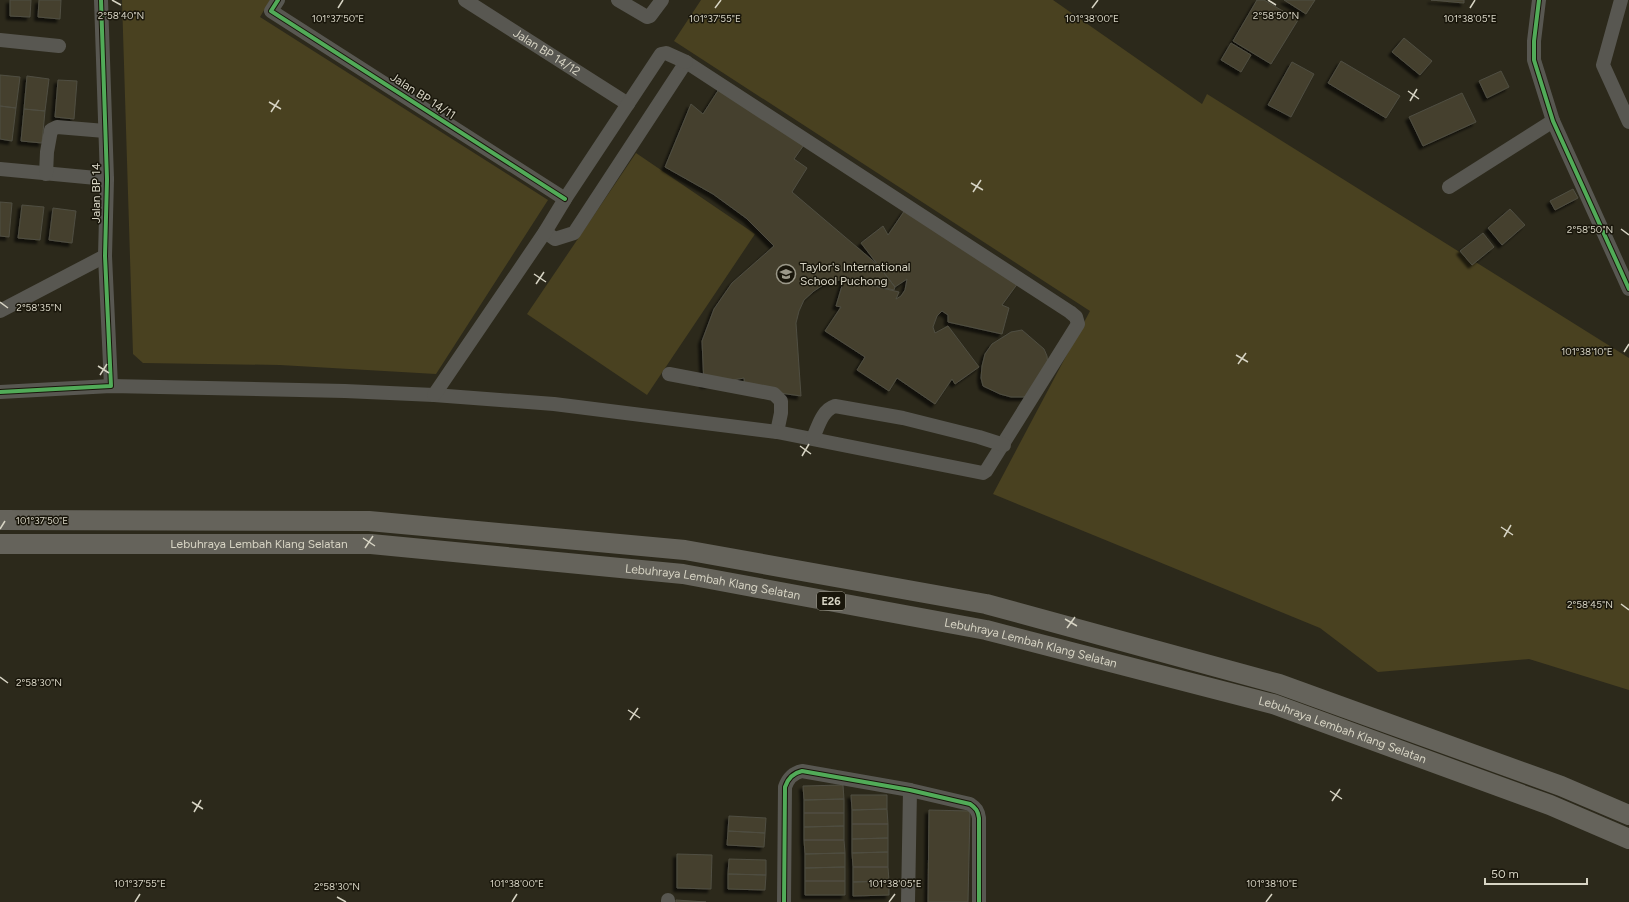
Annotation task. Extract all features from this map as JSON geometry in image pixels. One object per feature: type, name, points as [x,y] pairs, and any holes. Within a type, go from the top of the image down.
[{"type":"highway","name":"Lebuhraya Lembah Klang Selatan","points":[[0,520],[369,521],[685,550],[970,601],[986,604],[1279,684],[1561,786],[1629,815]]},
{"type":"highway","name":"Lebuhraya Lembah Klang Selatan","points":[[0,544],[371,544],[683,574],[986,630],[1273,704],[1550,805],[1629,839]]},
{"type":"street","name":"Jalan BP 14","points":[[101,0],[107,179],[105,256],[111,386]]},
{"type":"street","name":"Jalan BP 14/12","points":[[465,0],[628,104]]},
{"type":"street","points":[[618,0],[647,17],[650,16],[662,0]]},
{"type":"street","points":[[1538,0],[1534,41],[1534,60],[1553,121],[1629,289]]},
{"type":"street","points":[[1621,0],[1603,65],[1629,122]]},
{"type":"street","name":"Jalan BP 14/11","points":[[274,6],[565,199]]},
{"type":"street","points":[[0,40],[59,46]]},
{"type":"street","points":[[0,392],[111,386],[345,391],[434,395],[554,404],[777,432],[983,472],[986,471],[1004,445],[1078,324],[1076,317],[686,62],[666,53],[661,54],[565,199],[545,232],[434,395]]},
{"type":"street","points":[[545,232],[555,239],[574,233],[686,62]]},
{"type":"street","points":[[1449,187],[1553,121]]},
{"type":"street","points":[[46,174],[47,152],[51,130],[61,127],[105,131]]},
{"type":"street","points":[[0,169],[107,179]]},
{"type":"street","points":[[0,311],[105,256]]},
{"type":"street","points":[[669,374],[774,394],[781,400],[781,413],[777,432]]},
{"type":"street","points":[[812,438],[829,408],[835,406],[903,418],[979,437],[1004,445]]},
{"type":"street","points":[[784,902],[785,787],[791,776],[796,772],[802,771],[910,790],[970,804],[978,812],[978,902]]},
{"type":"street","points":[[908,902],[910,790]]},
{"type":"shaded area","points":[[122,0],[270,0],[260,17],[548,200],[436,374],[280,365],[143,363],[133,354]]},
{"type":"shaded area","points":[[701,0],[1053,0],[1202,104],[1207,94],[1629,358],[1629,690],[1529,659],[1378,672],[1320,628],[993,494],[1090,311],[674,41]]},
{"type":"shaded area","points":[[636,153],[755,234],[647,395],[527,314]]},
{"type":"building","points":[[10,0],[31,0],[30,17],[10,16]]},
{"type":"building","points":[[39,0],[61,0],[60,19],[38,17]]},
{"type":"building","points":[[1257,0],[1264,0],[1298,20],[1271,64],[1233,41]]},
{"type":"building","points":[[1284,0],[1315,0],[1306,14]]},
{"type":"building","points":[[1431,0],[1464,0],[1464,3]]},
{"type":"building","points":[[1404,38],[1432,61],[1420,75],[1392,52]]},
{"type":"building","points":[[1231,43],[1251,55],[1241,72],[1221,60]]},
{"type":"building","points":[[1341,61],[1400,96],[1386,118],[1328,83]]},
{"type":"building","points":[[1292,62],[1314,74],[1291,117],[1268,105]]},
{"type":"building","points":[[1501,71],[1509,87],[1487,98],[1479,81]]},
{"type":"building","points":[[0,75],[20,77],[16,108],[0,106]]},
{"type":"building","points":[[27,76],[49,79],[45,111],[24,109]]},
{"type":"building","points":[[58,80],[77,81],[74,119],[55,117]]},
{"type":"building","points":[[721,86],[806,142],[794,159],[807,168],[792,192],[878,265],[895,287],[894,290],[844,279],[826,283],[804,300],[796,323],[801,396],[745,388],[744,378],[704,385],[702,341],[714,309],[732,283],[774,246],[746,218],[713,194],[665,167],[691,104],[703,114]]},
{"type":"building","points":[[1462,93],[1476,122],[1423,146],[1409,117]]},
{"type":"building","points":[[0,106],[16,108],[12,141],[0,139]]},
{"type":"building","points":[[24,109],[45,111],[42,143],[21,141]]},
{"type":"building","points":[[1573,189],[1578,198],[1555,210],[1550,201]]},
{"type":"building","points":[[0,202],[12,203],[9,237],[0,236]]},
{"type":"building","points":[[22,205],[44,207],[40,240],[18,238]]},
{"type":"building","points":[[53,208],[76,211],[72,243],[49,240]]},
{"type":"building","points":[[1510,209],[1525,225],[1502,245],[1488,228]]},
{"type":"building","points":[[905,210],[1018,283],[1002,305],[1009,308],[1002,334],[948,322],[948,315],[942,311],[937,316],[933,327],[935,333],[948,326],[979,367],[955,384],[952,379],[935,404],[897,378],[889,391],[857,370],[865,357],[825,331],[841,307],[836,306],[844,279],[899,292],[896,299],[901,296],[905,290],[907,279],[895,287],[861,243],[883,226],[888,235]]},
{"type":"building","points":[[1483,233],[1494,247],[1472,265],[1460,251]]},
{"type":"building","points":[[1022,330],[1044,349],[1047,356],[1048,366],[1033,393],[1024,397],[1011,397],[1000,394],[983,386],[981,378],[985,354],[992,344],[1011,332]]},
{"type":"building","points":[[843,785],[844,799],[804,800],[803,786]]},
{"type":"building","points":[[851,795],[887,795],[887,809],[852,810]]},
{"type":"building","points":[[844,799],[844,813],[804,813],[804,800]]},
{"type":"building","points":[[887,809],[888,824],[852,824],[852,810]]},
{"type":"building","points":[[929,810],[970,811],[968,902],[928,902]]},
{"type":"building","points":[[804,813],[844,813],[844,826],[804,827]]},
{"type":"building","points":[[729,816],[766,818],[765,833],[728,831]]},
{"type":"building","points":[[852,824],[888,824],[888,838],[852,839]]},
{"type":"building","points":[[844,826],[844,840],[804,840],[804,827]]},
{"type":"building","points":[[728,831],[765,833],[764,847],[727,845]]},
{"type":"building","points":[[888,838],[888,852],[852,853],[852,839]]},
{"type":"building","points":[[804,840],[844,840],[845,853],[805,854]]},
{"type":"building","points":[[888,852],[888,867],[853,867],[852,853]]},
{"type":"building","points":[[845,853],[845,867],[805,868],[805,854]]},
{"type":"building","points":[[677,854],[712,855],[711,889],[677,888]]},
{"type":"building","points":[[729,859],[766,860],[766,875],[728,874]]},
{"type":"building","points":[[845,867],[845,881],[805,881],[805,868]]},
{"type":"building","points":[[853,867],[888,867],[889,881],[853,882]]},
{"type":"building","points":[[728,874],[766,875],[765,890],[728,889]]},
{"type":"building","points":[[805,881],[845,881],[845,895],[805,895]]},
{"type":"building","points":[[889,881],[889,895],[853,896],[853,882]]},
{"type":"building","points":[[676,900],[706,902],[676,902]]},
{"type":"cycle path","points":[[0,392],[111,386],[105,256],[107,179],[101,0]]},
{"type":"cycle path","points":[[278,0],[271,11],[565,199]]},
{"type":"cycle path","points":[[1539,0],[1534,41],[1534,60],[1553,121],[1629,289]]},
{"type":"cycle path","points":[[784,902],[785,787],[791,776],[802,771],[910,790],[972,805],[978,813],[979,818],[979,902]]},
{"type":"place","name":"Taylor's International School Puchong","points":[[786,274]]}]
